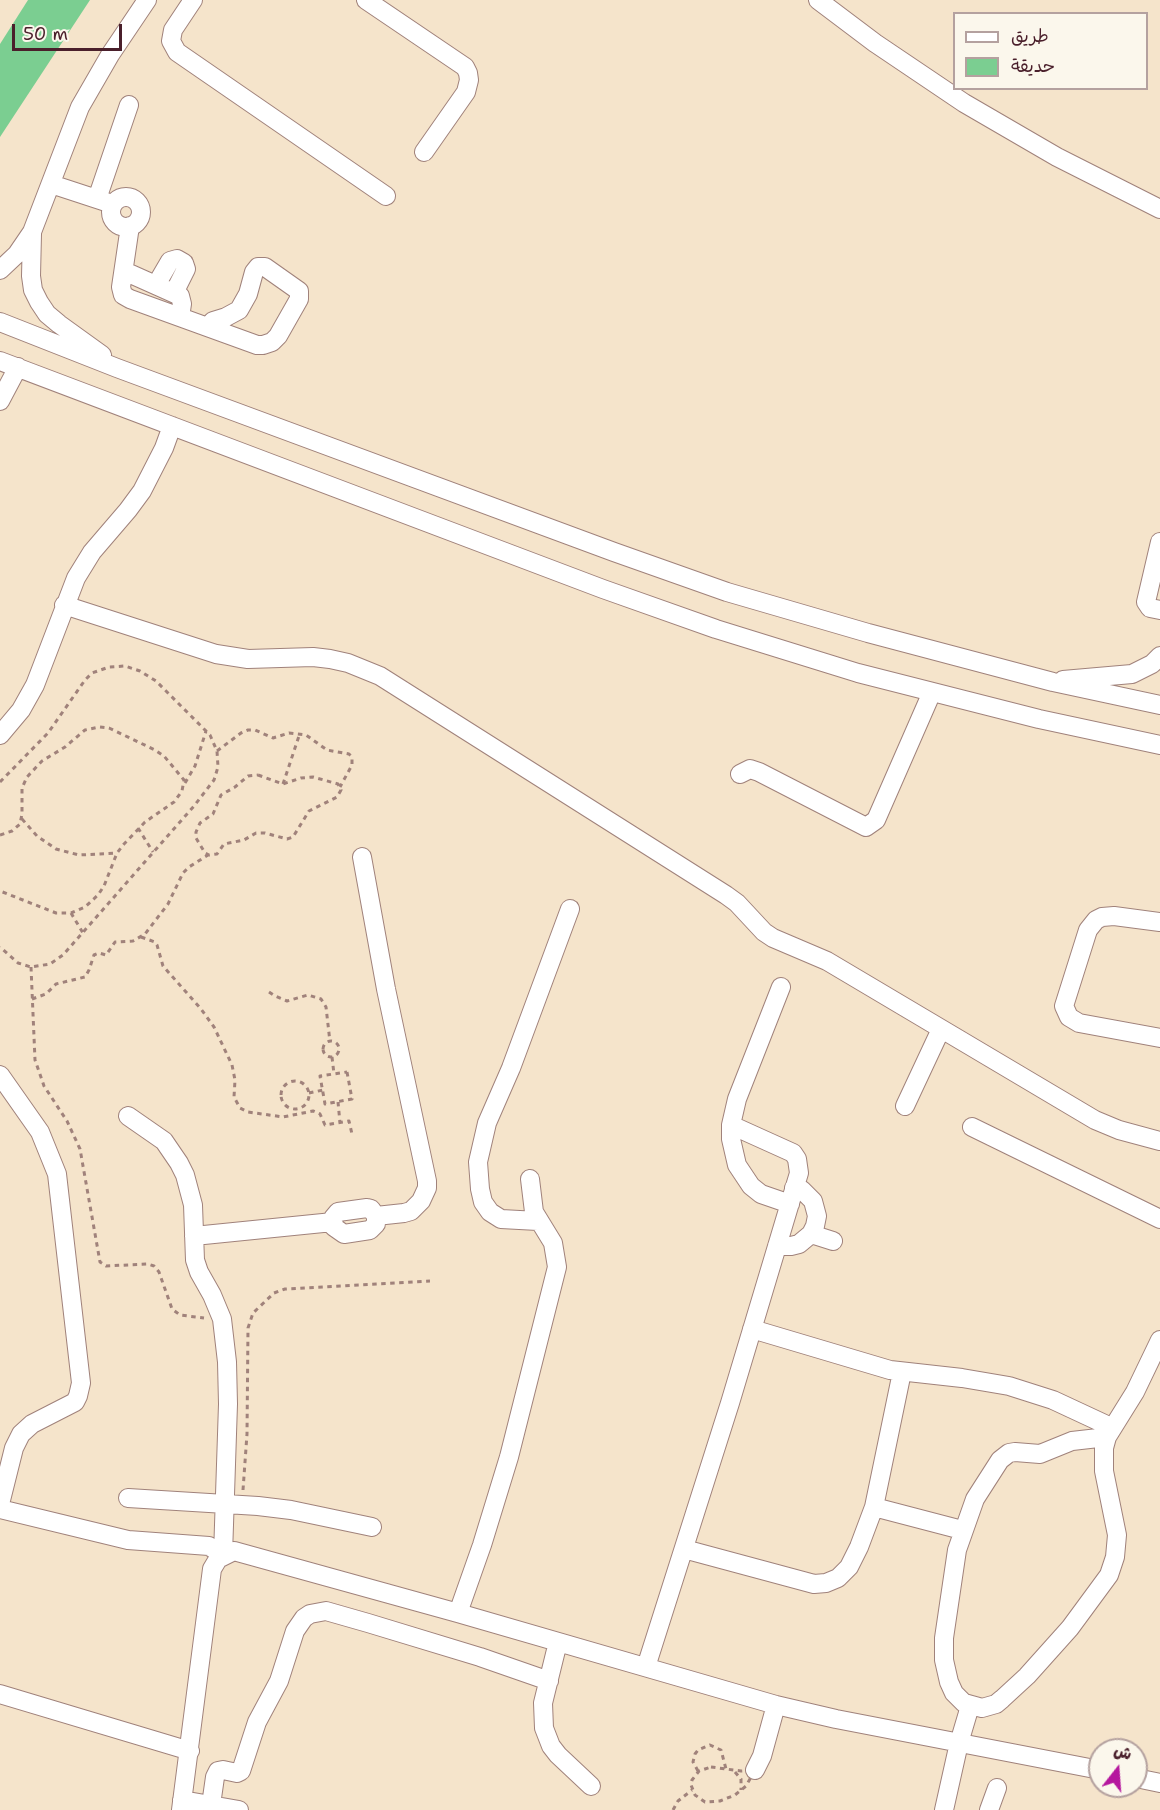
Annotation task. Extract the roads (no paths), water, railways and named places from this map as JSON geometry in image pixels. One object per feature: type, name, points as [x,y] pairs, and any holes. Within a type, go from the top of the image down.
[{"type":"street","points":[[0,270],[17,254],[32,232],[72,126],[89,89],[147,0]]},
{"type":"street","points":[[193,0],[173,30],[171,41],[177,52],[386,196]]},
{"type":"street","points":[[366,0],[465,67],[468,73],[466,92],[424,152]]},
{"type":"street","points":[[818,0],[875,43],[964,103],[1057,157],[1160,209]]},
{"type":"street","points":[[105,202],[129,105]]},
{"type":"street","points":[[51,184],[105,202],[111,210],[114,221],[119,225],[130,226],[136,223],[141,213],[138,202],[133,198],[121,197],[105,202]]},
{"type":"street","points":[[130,226],[121,287],[126,297],[257,345],[268,344],[278,336],[299,299],[299,291],[265,267],[258,267],[254,272],[248,294],[239,309],[226,317],[213,321],[208,327]]},
{"type":"street","points":[[32,232],[31,276],[33,290],[39,302],[47,314],[117,368]]},
{"type":"street","points":[[156,285],[170,261],[177,259],[184,263],[186,269],[174,293]]},
{"type":"street","points":[[124,271],[180,296],[182,301],[180,317]]},
{"type":"street","points":[[0,322],[117,368],[705,584],[868,633],[1053,682],[1160,705]]},
{"type":"street","points":[[0,361],[659,610],[773,647],[932,692],[1039,719],[1160,745]]},
{"type":"street","points":[[2,393],[18,368]]},
{"type":"street","points":[[0,735],[21,710],[35,685],[64,605],[84,564],[142,491],[164,448],[172,426]]},
{"type":"street","points":[[1160,542],[1146,602],[1150,608],[1160,610]]},
{"type":"street","points":[[64,605],[216,654],[248,659],[313,657],[330,659],[348,663],[380,676],[726,895],[748,912],[764,932],[774,938],[811,952],[827,961],[1095,1120],[1119,1130],[1160,1141]]},
{"type":"street","points":[[1053,682],[1083,677],[1132,674],[1160,656]]},
{"type":"street","points":[[740,774],[750,769],[759,772],[866,827],[876,820],[932,692]]},
{"type":"street","points":[[194,1236],[333,1222],[336,1230],[344,1234],[366,1232],[374,1228],[376,1216],[404,1214],[411,1211],[421,1201],[427,1188],[428,1181],[386,989],[362,857]]},
{"type":"street","points":[[538,1221],[507,1220],[490,1212],[483,1202],[478,1162],[487,1123],[511,1068],[570,909]]},
{"type":"street","points":[[1160,922],[1114,916],[1096,920],[1088,930],[1064,1006],[1069,1017],[1079,1023],[1160,1038]]},
{"type":"street","points":[[777,1246],[798,1244],[810,1234],[815,1226],[816,1209],[808,1195],[761,1194],[743,1176],[734,1152],[731,1125],[736,1099],[781,987]]},
{"type":"street","points":[[905,1106],[941,1029]]},
{"type":"street","points":[[0,1075],[40,1132],[57,1174],[81,1383],[75,1402],[32,1424],[21,1434],[14,1448],[0,1504]]},
{"type":"street","points":[[128,1116],[164,1141],[179,1163],[190,1189],[193,1205],[194,1254],[199,1272],[222,1319],[227,1362],[234,1504],[223,1555],[212,1569],[182,1805],[211,1805],[239,1810]]},
{"type":"street","points":[[646,1667],[752,1329],[799,1166],[792,1153],[731,1125]]},
{"type":"street","points":[[972,1127],[1160,1219]]},
{"type":"street","points":[[458,1613],[509,1457],[557,1267],[553,1243],[534,1212],[530,1179]]},
{"type":"street","points":[[810,1234],[833,1241]]},
{"type":"street","points":[[752,1329],[902,1372],[962,1378],[1009,1386],[1053,1400],[1109,1432]]},
{"type":"street","points":[[1109,1432],[1072,1441],[1040,1454],[1015,1452],[1004,1456],[986,1479],[975,1499],[962,1530],[952,1569],[944,1638],[944,1660],[949,1682],[954,1693],[964,1703],[970,1706],[988,1707],[996,1704],[1010,1692],[1070,1628],[1109,1575],[1115,1557],[1117,1535],[1104,1471],[1104,1448],[1109,1432],[1135,1392],[1160,1340]]},
{"type":"street","points":[[684,1549],[814,1584],[826,1583],[838,1578],[849,1567],[874,1507],[902,1372]]},
{"type":"street","points":[[128,1497],[291,1510],[372,1527]]},
{"type":"street","points":[[874,1507],[962,1530]]},
{"type":"street","points":[[0,1509],[128,1540],[208,1546],[223,1555],[240,1552],[776,1705],[1088,1768]]},
{"type":"street","points":[[211,1805],[218,1771],[237,1773],[241,1771],[257,1722],[279,1682],[294,1631],[298,1624],[310,1614],[326,1611],[480,1657],[549,1682]]},
{"type":"street","points":[[558,1642],[542,1712],[546,1736],[558,1755],[591,1786]]},
{"type":"street","points":[[0,1694],[190,1751]]},
{"type":"street","points":[[755,1770],[762,1756],[776,1705]]},
{"type":"street","points":[[944,1810],[970,1706]]},
{"type":"street","points":[[988,1810],[997,1788]]}]
